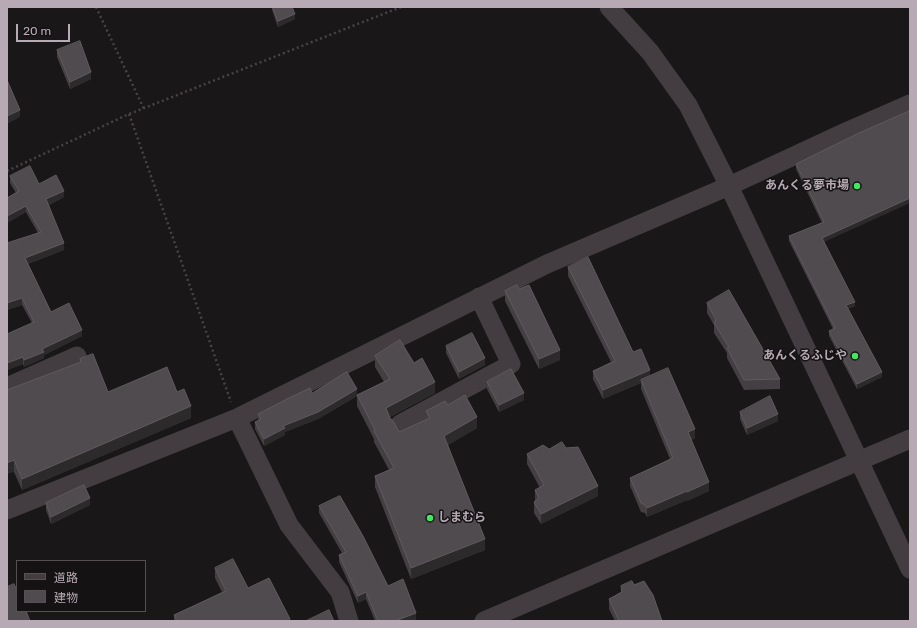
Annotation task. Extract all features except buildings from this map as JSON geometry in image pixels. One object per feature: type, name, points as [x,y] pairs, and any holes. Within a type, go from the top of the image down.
[{"type":"street","points":[[609,7],[650,52],[688,105],[729,186],[910,569]]},
{"type":"street","points":[[7,510],[237,418],[547,264],[729,186],[910,104]]},
{"type":"street","points":[[400,424],[511,364],[480,297]]},
{"type":"street","points":[[7,387],[77,356]]},
{"type":"street","points":[[237,418],[289,525],[340,592],[348,621]]},
{"type":"street","points":[[484,621],[910,439]]},
{"type":"path","points":[[96,7],[144,109]]},
{"type":"path","points":[[7,171],[129,114],[401,7]]},
{"type":"path","points":[[129,114],[237,418]]},
{"type":"place","name":"あんくる夢市場","points":[[857,186]]},
{"type":"place","name":"あんくるふじや","points":[[855,356]]},
{"type":"place","name":"しまむら","points":[[430,518]]}]
